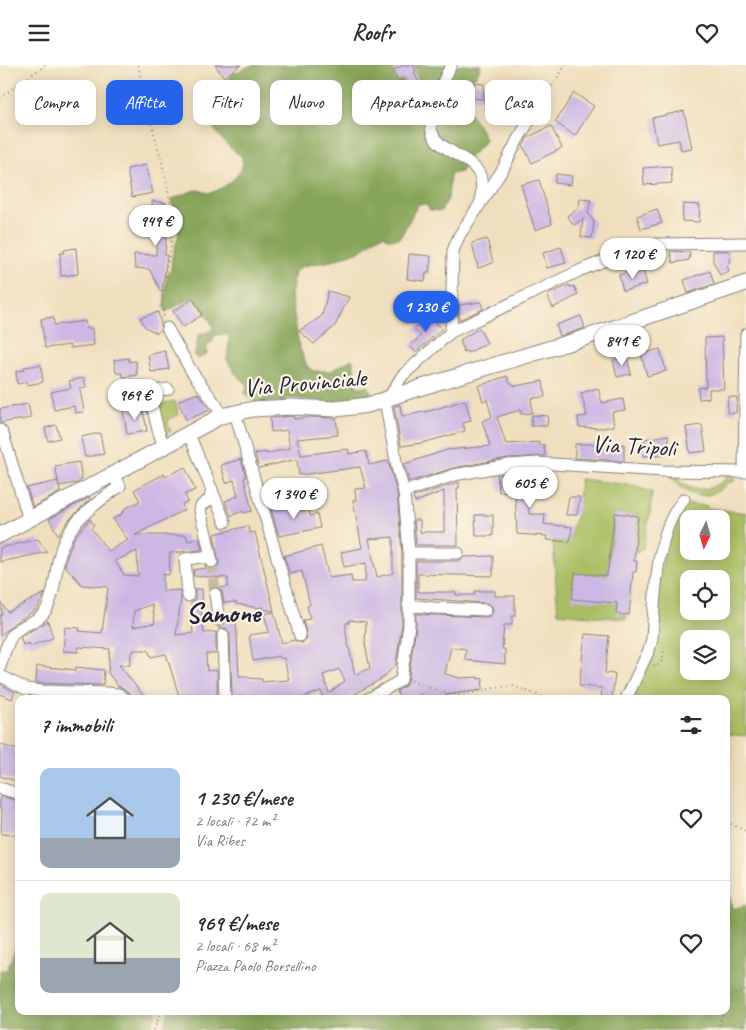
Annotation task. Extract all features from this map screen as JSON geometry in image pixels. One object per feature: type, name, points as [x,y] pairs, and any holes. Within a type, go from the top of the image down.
[{"type":"main road","name":"Via Provinciale","points":[[0,535],[228,415],[253,409],[291,407],[336,409],[358,407],[387,399],[418,387],[581,339],[745,286]]},
{"type":"street","points":[[451,65],[434,108],[431,124],[432,133],[438,141],[472,164],[478,171],[481,177],[481,202]]},
{"type":"street","points":[[451,332],[453,251],[467,221],[503,169],[527,125]]},
{"type":"street","points":[[375,695],[401,679],[409,625],[409,553],[404,492],[397,467],[387,399],[402,377],[451,332],[581,270],[631,251],[657,244],[746,243]]},
{"type":"street","points":[[167,328],[188,365],[217,406],[228,415],[300,636]]},
{"type":"street","points":[[745,472],[746,334]]},
{"type":"street","points":[[164,447],[158,431],[149,392],[168,389]]},
{"type":"street","points":[[0,430],[3,434],[29,520]]},
{"type":"street","points":[[189,434],[225,522]]},
{"type":"street","name":"Via Tripoli","points":[[404,492],[454,475],[509,465],[536,463],[662,471],[745,472]]},
{"type":"street","points":[[112,475],[120,486],[86,511],[70,529],[59,556],[55,582],[46,610],[42,616],[15,632],[10,638],[0,674],[26,689],[68,695],[107,693],[120,695]]},
{"type":"street","points":[[188,596],[185,559],[211,559],[200,511],[201,506],[210,499],[212,489]]},
{"type":"street","points":[[628,695],[649,650],[652,639],[661,543],[678,505],[684,499]]},
{"type":"street","points":[[409,553],[458,553]]},
{"type":"street","points":[[216,594],[219,620]]},
{"type":"street","points":[[408,605],[486,610]]},
{"type":"street","points":[[223,635],[225,695]]},
{"type":"street","points":[[0,788],[15,793]]},
{"type":"path","points":[[0,98],[45,65]]},
{"type":"path","points":[[138,65],[167,186],[172,220],[172,237],[166,268],[162,308],[167,328]]},
{"type":"path","points":[[551,87],[566,65]]},
{"type":"path","points":[[656,667],[662,661],[664,647]]},
{"type":"path","points":[[401,679],[425,685],[451,695]]},
{"type":"path","points":[[462,695],[513,686],[538,695]]},
{"type":"path","points":[[730,824],[746,831]]},
{"type":"path","points":[[730,996],[746,990]]},
{"type":"path","points":[[154,1030],[160,1015]]},
{"type":"path","points":[[718,1030],[722,1015]]},
{"type":"green space","points":[[252,65],[481,65],[473,80],[352,80],[352,125],[475,125],[475,121],[485,139],[481,146],[468,158],[461,172],[450,174],[448,199],[441,211],[430,210],[426,204],[418,204],[400,238],[389,239],[384,235],[376,238],[362,250],[331,261],[303,266],[295,272],[291,296],[299,346],[307,366],[314,371],[331,371],[352,359],[356,374],[356,387],[369,387],[372,394],[346,402],[335,403],[294,398],[284,399],[282,402],[255,402],[245,394],[247,384],[235,373],[227,360],[228,334],[215,335],[212,342],[207,345],[207,354],[198,359],[194,356],[198,335],[213,329],[212,324],[195,298],[191,298],[166,312],[164,307],[167,274],[171,270],[172,257],[179,234],[172,199],[195,190],[209,193],[220,189],[238,174],[243,162],[241,156],[220,137],[213,125],[260,125],[260,80],[228,80],[233,74]]},
{"type":"green space","points":[[175,401],[179,415],[169,419],[168,425],[171,431],[162,436],[155,405]]},
{"type":"green space","points":[[669,475],[681,475],[678,479],[683,484],[695,489],[713,487],[725,480],[725,475],[734,476],[735,480],[713,493],[697,495],[689,493],[675,483]]},
{"type":"green space","points":[[580,479],[629,485],[652,492],[643,548],[635,553],[638,516],[615,513],[607,576],[617,603],[626,615],[626,619],[558,613],[553,541],[570,541],[572,527],[577,515]]},
{"type":"green space","points":[[682,504],[707,506],[724,510],[680,510],[680,560],[730,560],[730,511],[746,513],[746,736],[730,734],[730,695],[631,695],[647,662],[665,546]]},
{"type":"green space","points":[[730,897],[732,909],[746,905],[746,1030],[163,1030],[168,1015],[730,1015]]},
{"type":"green space","points":[[15,949],[15,1015],[156,1015],[150,1030],[0,1030],[0,970],[7,970]]},
{"type":"building","points":[[215,65],[241,65],[224,77]]},
{"type":"building","points":[[404,65],[413,65],[418,80],[398,80],[393,70]]},
{"type":"building","points":[[475,83],[484,84],[483,99],[475,98]]},
{"type":"building","points":[[574,93],[594,106],[575,136],[555,122]]},
{"type":"building","points":[[684,111],[692,148],[681,150],[679,140],[657,144],[652,118]]},
{"type":"building","points":[[551,126],[562,148],[532,163],[523,146],[527,138]]},
{"type":"building","points":[[146,165],[153,193],[132,197],[127,169]]},
{"type":"building","points":[[671,166],[672,183],[644,185],[643,168]]},
{"type":"building","points":[[556,174],[572,176],[571,185],[555,183]]},
{"type":"building","points":[[539,180],[552,224],[535,230],[521,185]]},
{"type":"building","points":[[580,199],[591,200],[588,213],[594,222],[592,238],[581,237],[583,218],[574,225],[567,216],[579,207]]},
{"type":"building","points":[[152,201],[166,203],[165,255],[167,255],[162,293],[149,269],[135,268],[134,254],[156,255],[157,221],[153,220]]},
{"type":"building","points":[[683,204],[700,205],[699,222],[682,221]]},
{"type":"building","points":[[657,209],[662,223],[641,229],[637,216]]},
{"type":"building","points":[[487,239],[493,263],[478,268],[472,243]]},
{"type":"building","points":[[561,247],[566,263],[547,268],[543,253]]},
{"type":"building","points":[[76,248],[78,274],[61,276],[60,253],[64,253],[64,250]]},
{"type":"building","points":[[670,251],[690,252],[689,260],[673,263]]},
{"type":"building","points":[[713,251],[730,251],[729,264],[727,266],[729,271],[720,275],[713,261]]},
{"type":"building","points":[[409,254],[431,256],[429,273],[426,273],[425,281],[407,279]]},
{"type":"building","points":[[642,268],[647,284],[623,291],[619,275]]},
{"type":"building","points":[[710,271],[714,284],[688,293],[684,280]]},
{"type":"building","points":[[569,285],[570,287],[574,286],[578,295],[553,308],[547,295]]},
{"type":"building","points":[[328,291],[349,297],[335,326],[314,344],[299,331],[322,316]]},
{"type":"building","points":[[417,293],[437,301],[432,313],[412,305]]},
{"type":"building","points":[[193,299],[202,315],[183,327],[173,311]]},
{"type":"building","points":[[481,302],[483,309],[459,320],[459,305]]},
{"type":"building","points":[[158,312],[161,324],[160,330],[157,333],[145,327],[140,318]]},
{"type":"building","points":[[430,315],[442,329],[416,352],[410,346],[421,336],[414,329]]},
{"type":"building","points":[[581,316],[585,328],[560,336],[556,325]]},
{"type":"building","points":[[53,317],[54,325],[85,321],[86,329],[92,328],[94,345],[70,348],[70,345],[45,348],[41,319]]},
{"type":"building","points":[[479,328],[487,343],[468,353],[467,351],[464,352],[460,340]]},
{"type":"building","points":[[722,337],[724,389],[709,389],[709,398],[699,399],[698,388],[706,387],[705,338]]},
{"type":"building","points":[[660,349],[666,371],[647,376],[641,354]]},
{"type":"building","points":[[165,351],[169,369],[151,372],[148,355]]},
{"type":"building","points":[[627,357],[631,374],[617,377],[613,360]]},
{"type":"building","points":[[129,358],[129,362],[136,361],[137,375],[123,377],[122,373],[116,373],[114,360]]},
{"type":"building","points":[[41,365],[43,382],[27,385],[27,382],[17,384],[16,371],[24,370],[24,367]]},
{"type":"building","points":[[507,376],[509,382],[515,386],[543,381],[545,397],[531,398],[532,413],[521,414],[520,410],[497,417],[506,444],[539,442],[539,445],[544,445],[545,456],[508,458],[453,468],[409,482],[404,464],[447,450],[490,446],[482,421],[492,417],[487,400],[483,401],[478,386]]},
{"type":"building","points":[[84,378],[86,388],[80,389],[84,412],[75,413],[74,406],[54,410],[51,392],[71,388],[69,381]]},
{"type":"building","points":[[598,388],[602,403],[623,399],[625,410],[612,412],[614,426],[603,428],[579,427],[578,417],[587,416],[581,393]]},
{"type":"building","points":[[198,393],[210,410],[186,420],[178,401]]},
{"type":"building","points":[[728,397],[737,397],[736,413],[727,413]]},
{"type":"building","points":[[465,400],[471,421],[463,423],[465,431],[422,443],[401,446],[394,406],[400,405],[402,416],[429,411]]},
{"type":"building","points":[[28,404],[31,418],[0,423],[0,409]]},
{"type":"building","points":[[135,409],[135,411],[143,410],[147,431],[127,434],[123,410]]},
{"type":"building","points":[[532,415],[548,416],[547,426],[531,426]]},
{"type":"building","points":[[291,416],[294,419],[310,417],[336,418],[338,435],[297,439],[301,455],[348,449],[349,454],[366,451],[369,465],[388,461],[397,493],[402,553],[402,624],[396,664],[383,678],[353,695],[322,695],[321,691],[310,695],[232,695],[230,634],[226,628],[219,629],[218,627],[224,625],[226,619],[236,618],[239,676],[262,679],[262,682],[289,680],[284,658],[279,656],[253,661],[249,635],[269,632],[264,614],[274,612],[282,643],[294,640],[302,643],[307,638],[303,620],[310,619],[307,606],[310,605],[302,571],[290,574],[284,556],[321,546],[329,578],[351,575],[352,582],[365,582],[366,563],[344,567],[341,552],[362,548],[353,500],[356,500],[355,489],[366,488],[360,467],[299,475],[297,459],[259,468],[255,454],[266,452],[266,454],[290,448],[287,430],[271,432],[270,418]],"holes":[[[393,537],[393,573],[377,577],[369,539]],[[349,620],[366,622],[365,644],[370,668],[355,675],[346,634],[346,623],[349,623]],[[339,669],[345,681],[329,693],[323,675]]]},
{"type":"building","points":[[56,425],[60,438],[48,441],[45,428]]},
{"type":"building","points":[[702,425],[706,451],[690,453],[686,427]]},
{"type":"building","points":[[100,433],[104,454],[85,457],[81,437]]},
{"type":"building","points":[[668,435],[670,452],[664,453],[665,455],[643,456],[641,443],[645,443],[644,439]]},
{"type":"building","points":[[575,444],[624,444],[624,461],[575,458]]},
{"type":"building","points":[[241,459],[252,511],[243,513],[243,511],[231,516],[225,501],[238,496],[234,480],[226,483],[221,465]]},
{"type":"building","points":[[79,462],[82,479],[77,483],[59,486],[55,466]]},
{"type":"building","points":[[185,467],[195,490],[185,494],[188,502],[182,504],[184,510],[135,535],[186,535],[188,541],[199,538],[202,550],[170,553],[169,575],[163,574],[163,591],[180,590],[181,598],[176,635],[193,633],[191,603],[195,599],[195,589],[202,589],[203,608],[201,609],[204,633],[216,632],[216,654],[206,654],[207,671],[217,670],[217,695],[179,695],[166,654],[151,657],[148,650],[133,650],[130,665],[119,665],[143,695],[131,695],[118,686],[108,673],[110,649],[78,647],[78,652],[63,651],[65,627],[80,628],[79,631],[102,633],[108,587],[82,585],[65,566],[74,538],[90,519],[94,525],[91,528],[108,551],[128,540],[113,519],[122,514],[125,511],[124,509],[140,501],[134,490],[164,474],[165,477]],"holes":[[[137,551],[138,576],[124,575],[115,561]],[[152,604],[155,623],[133,627],[134,611]]]},
{"type":"building","points":[[534,471],[534,489],[528,489],[529,514],[545,514],[544,524],[572,527],[570,542],[546,540],[547,536],[517,534],[515,490],[499,492],[497,475]]},
{"type":"building","points":[[58,481],[60,492],[33,507],[27,488]]},
{"type":"building","points":[[459,482],[459,488],[457,488],[458,545],[416,545],[414,520],[420,520],[420,532],[444,532],[444,491],[415,502],[413,497]]},
{"type":"building","points":[[90,497],[90,499],[69,520],[58,535],[49,519]]},
{"type":"building","points":[[569,497],[580,497],[577,515],[566,515]]},
{"type":"building","points":[[301,504],[302,512],[309,510],[310,516],[317,514],[320,528],[279,536],[271,510]]},
{"type":"building","points":[[615,513],[638,516],[634,561],[637,561],[636,572],[633,572],[629,615],[616,614],[617,603],[572,599],[575,573],[607,576]]},
{"type":"building","points":[[475,515],[493,515],[493,536],[476,536]]},
{"type":"building","points":[[248,526],[250,533],[255,532],[274,611],[263,609],[262,607],[236,604],[236,602],[224,603],[222,592],[219,588],[228,587],[228,578],[194,576],[193,570],[206,568],[205,564],[209,569],[219,565],[214,534]]},
{"type":"building","points":[[38,539],[47,552],[0,562],[0,548]]},
{"type":"building","points":[[493,556],[493,576],[418,574],[418,592],[456,592],[456,595],[475,595],[475,591],[495,591],[495,596],[515,596],[515,616],[512,616],[512,625],[504,625],[502,649],[505,649],[505,664],[465,660],[466,649],[451,647],[445,674],[460,678],[483,678],[482,690],[445,695],[398,695],[397,691],[405,686],[408,681],[416,614],[486,617],[490,616],[493,611],[492,606],[486,603],[416,598],[416,561],[458,561],[464,557]]},
{"type":"building","points":[[45,593],[37,609],[14,623],[0,636],[0,616],[2,614],[0,602],[8,612]]},
{"type":"building","points":[[48,621],[53,638],[30,646],[29,643],[23,645],[20,637]]},
{"type":"building","points":[[585,634],[609,636],[605,673],[615,674],[612,695],[601,695],[602,688],[579,686]]},
{"type":"building","points":[[37,666],[76,670],[76,667],[104,670],[103,685],[36,683]]},
{"type":"building","points":[[0,684],[15,692],[12,699],[0,694]]},
{"type":"building","points":[[0,744],[15,750],[15,781],[0,776]]},
{"type":"building","points":[[0,796],[15,800],[15,835],[1,834],[2,810],[0,809]]},
{"type":"tunnel","points":[[212,562],[215,594]]},
{"type":"district","name":"Samone","points":[[223,612]]}]
